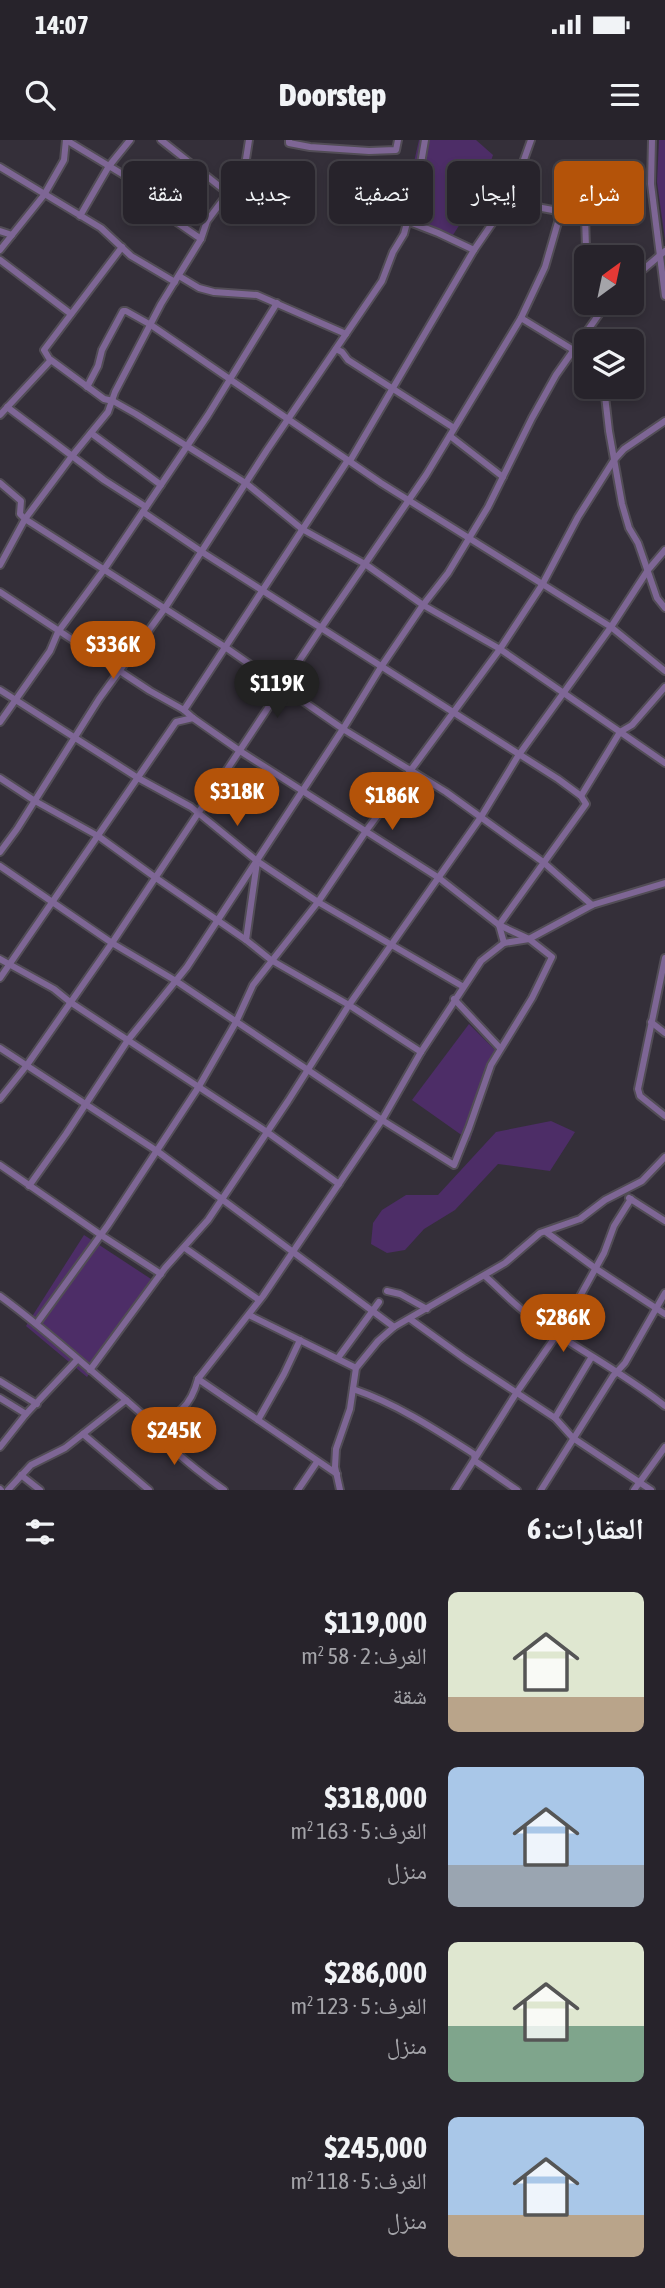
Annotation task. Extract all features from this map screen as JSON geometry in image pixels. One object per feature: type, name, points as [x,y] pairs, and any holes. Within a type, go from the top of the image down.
[{"type":"street","points":[[0,250],[44,195],[64,160],[66,140],[142,186],[149,203],[201,239]]},
{"type":"street","points":[[80,216],[108,166],[130,140]]},
{"type":"street","points":[[162,140],[221,187]]},
{"type":"street","points":[[245,161],[249,140]]},
{"type":"street","points":[[289,140],[394,150],[398,140]]},
{"type":"street","points":[[421,161],[425,140]]},
{"type":"street","points":[[524,161],[531,140]]},
{"type":"street","points":[[652,140],[651,184],[662,253],[665,296]]},
{"type":"street","points":[[0,167],[109,233],[131,256],[177,279],[214,292],[250,293],[346,334]]},
{"type":"street","points":[[0,565],[25,519],[108,412],[115,392],[161,304],[201,239],[207,221],[221,202]]},
{"type":"street","points":[[0,852],[385,276],[406,224]]},
{"type":"street","points":[[415,224],[474,250]]},
{"type":"street","points":[[184,710],[349,461],[492,224]]},
{"type":"street","points":[[0,1099],[27,1065],[112,943],[321,628],[409,501],[522,318],[545,267],[558,224]]},
{"type":"street","points":[[586,224],[586,245]]},
{"type":"street","points":[[0,231],[12,235]]},
{"type":"street","points":[[122,247],[44,350],[50,360],[104,399],[113,401],[247,484],[302,529],[365,565],[423,605],[500,649],[665,763]]},
{"type":"street","points":[[644,269],[662,253]]},
{"type":"street","points":[[0,260],[71,314]]},
{"type":"street","points":[[0,722],[50,651],[58,632],[103,571],[230,381],[277,303]]},
{"type":"street","points":[[87,387],[98,366],[102,350],[123,311],[151,326],[409,501],[611,627],[665,671]]},
{"type":"street","points":[[522,318],[574,350]]},
{"type":"street","points":[[336,349],[348,360],[454,428]]},
{"type":"street","points":[[29,1186],[128,1040],[187,967],[303,792],[381,667],[448,573],[503,477],[536,409],[556,375],[574,352]]},
{"type":"street","points":[[0,415],[50,360]]},
{"type":"street","points":[[606,399],[614,460],[629,528],[638,543],[657,598],[665,608]]},
{"type":"street","points":[[7,407],[202,552],[581,796],[586,804],[499,925]]},
{"type":"street","points":[[37,1323],[100,1235],[198,1088],[236,1022],[253,985],[318,902],[366,831],[500,649],[542,584],[578,517],[614,460],[624,449],[665,421]]},
{"type":"street","points":[[91,433],[161,485]]},
{"type":"street","points":[[450,436],[503,477]]},
{"type":"street","points":[[0,483],[21,501],[20,514],[25,519],[225,647],[343,729],[412,770],[543,862],[592,905]]},
{"type":"street","points":[[90,1370],[161,1274],[203,1228],[309,1070],[349,1005],[481,817],[518,756],[611,627],[648,570],[665,551]]},
{"type":"street","points":[[0,592],[58,632],[184,710],[240,751],[439,878],[499,925],[529,939],[552,957],[532,998],[500,1048],[484,1081],[454,1165],[176,981],[112,943],[0,866]]},
{"type":"street","points":[[581,796],[620,732],[632,725],[665,687]]},
{"type":"street","points":[[0,690],[138,778],[191,807],[257,861],[318,902],[462,986]]},
{"type":"street","points":[[0,978],[176,722],[193,718]]},
{"type":"street","points":[[0,778],[98,836],[271,960],[349,1005],[421,1052]]},
{"type":"street","points":[[246,940],[257,861]]},
{"type":"street","points":[[151,1422],[173,1417],[188,1401],[198,1379],[260,1300],[383,1120],[421,1052],[462,986],[481,961],[504,943],[529,939],[592,905],[665,883]]},
{"type":"street","points":[[499,925],[504,943]]},
{"type":"street","points":[[0,958],[54,989],[267,1132],[339,1184]]},
{"type":"street","points":[[665,958],[638,1093],[665,1116]]},
{"type":"street","points":[[454,999],[500,1048]]},
{"type":"street","points":[[652,1022],[665,1033]]},
{"type":"street","points":[[0,1048],[157,1151],[394,1327]]},
{"type":"street","points":[[340,1490],[334,1459],[335,1449],[350,1409],[356,1367],[378,1341],[394,1327],[485,1276],[521,1251],[540,1233],[580,1219],[605,1200],[642,1181],[665,1157]]},
{"type":"street","points":[[0,1165],[161,1274]]},
{"type":"street","points":[[623,1191],[665,1221]]},
{"type":"street","points":[[455,1490],[590,1281],[614,1226],[631,1199]]},
{"type":"street","points":[[546,1232],[665,1314]]},
{"type":"street","points":[[185,1248],[260,1300]]},
{"type":"street","points":[[485,1276],[533,1319],[618,1372],[665,1406]]},
{"type":"street","points":[[387,1292],[400,1294],[427,1309]]},
{"type":"street","points":[[541,1490],[573,1437],[618,1372],[665,1293]]},
{"type":"street","points":[[0,1296],[37,1323],[126,1400],[151,1422],[167,1442],[224,1490]]},
{"type":"street","points":[[338,1358],[379,1303]]},
{"type":"street","points":[[249,1315],[356,1367]]},
{"type":"street","points":[[410,1319],[464,1359],[555,1418],[573,1437],[651,1490]]},
{"type":"street","points":[[258,1420],[300,1340]]},
{"type":"street","points":[[555,1418],[592,1358]]},
{"type":"street","points":[[0,1447],[26,1414],[77,1360]]},
{"type":"street","points":[[198,1379],[337,1474]]},
{"type":"street","points":[[0,1381],[37,1404]]},
{"type":"street","points":[[353,1389],[406,1412],[474,1454],[475,1461],[517,1490]]},
{"type":"street","points":[[0,1398],[26,1414]]},
{"type":"street","points":[[8,1490],[32,1465],[65,1448],[126,1400]]},
{"type":"street","points":[[83,1434],[149,1490]]},
{"type":"street","points":[[634,1490],[665,1447]]},
{"type":"street","points":[[298,1490],[317,1462]]},
{"type":"street","points":[[21,1475],[40,1490]]},
{"type":"shaded area","points":[[419,140],[476,140],[493,155],[491,161],[447,161],[447,224],[460,224],[453,235],[415,224],[433,224],[433,161],[414,161]]},
{"type":"shaded area","points":[[659,140],[665,140],[665,240],[657,182]]},
{"type":"shaded area","points":[[469,1024],[495,1050],[470,1141],[412,1100]]},
{"type":"shaded area","points":[[551,1121],[575,1132],[550,1171],[498,1164],[455,1210],[424,1229],[405,1250],[387,1253],[371,1244],[373,1223],[382,1210],[406,1195],[438,1195],[496,1132]]},
{"type":"shaded area","points":[[84,1235],[151,1279],[87,1377],[26,1326]]}]
